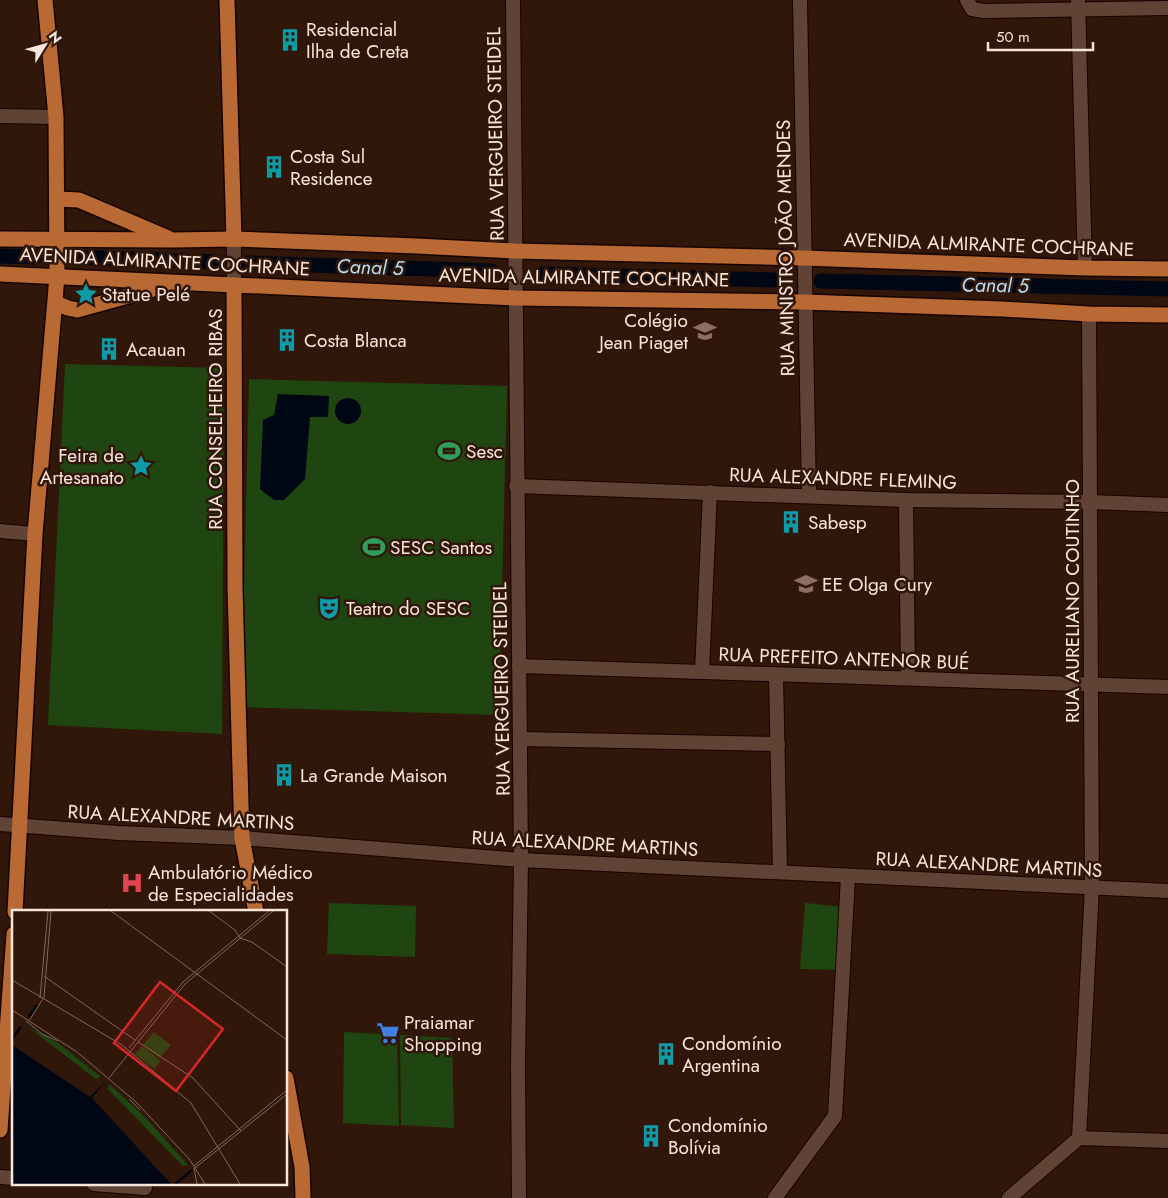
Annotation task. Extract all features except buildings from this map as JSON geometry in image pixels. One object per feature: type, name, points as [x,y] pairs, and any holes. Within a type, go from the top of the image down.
[{"type":"main road","points":[[16,910],[35,534],[56,303],[56,117],[45,0]]},
{"type":"main road","name":"RUA CONSELHEIRO RIBAS","points":[[227,0],[234,242]]},
{"type":"main road","points":[[57,199],[78,200],[174,240]]},
{"type":"main road","name":"AVENIDA ALMIRANTE COCHRANE","points":[[0,239],[57,243],[174,240],[417,246],[515,255],[1168,269]]},
{"type":"main road","name":"AVENIDA ALMIRANTE COCHRANE","points":[[0,274],[57,271],[176,282],[234,282],[516,295],[804,298],[1089,314],[1168,315]]},
{"type":"main road","points":[[56,303],[76,310],[176,282]]},
{"type":"main road","name":"RUA CONSELHEIRO RIBAS","points":[[234,282],[236,595],[242,838],[256,910]]},
{"type":"main road","points":[[0,1130],[6,958],[12,940]]},
{"type":"main road","points":[[288,1089],[302,1167],[302,1198]]},
{"type":"street","name":"RUA VERGUEIRO STEIDEL","points":[[512,0],[516,295],[516,486],[522,860],[518,1065],[519,1198]]},
{"type":"street","name":"RUA MINISTRO JOÃO MENDES","points":[[800,0],[809,495]]},
{"type":"street","points":[[967,0],[972,10],[984,11],[1078,5],[1168,8]]},
{"type":"street","points":[[1078,5],[1085,268]]},
{"type":"street","points":[[0,116],[56,117]]},
{"type":"street","name":"RUA CONSELHEIRO RIBAS","points":[[234,242],[234,282]]},
{"type":"street","name":"RUA AURELIANO COUTINHO","points":[[1078,1138],[1092,888],[1089,314]]},
{"type":"street","name":"RUA ALEXANDRE FLEMING","points":[[516,486],[809,495],[906,500],[1090,502],[1168,505]]},
{"type":"street","points":[[702,672],[710,492]]},
{"type":"street","points":[[906,500],[908,678]]},
{"type":"street","points":[[0,531],[35,534]]},
{"type":"street","name":"RUA PREFEITO ANTENOR BUÉ","points":[[519,666],[1168,687]]},
{"type":"street","points":[[776,675],[780,872]]},
{"type":"street","points":[[520,739],[778,744]]},
{"type":"street","name":"RUA ALEXANDRE MARTINS","points":[[0,824],[119,833],[242,838],[522,860],[1168,891]]},
{"type":"street","points":[[775,1198],[835,1116],[848,876]]},
{"type":"street","points":[[1009,1198],[1078,1138],[1168,1141]]},
{"type":"street","points":[[120,1186],[145,1188]]},
{"type":"green space","points":[[65,364],[224,368],[222,734],[48,725]]},
{"type":"green space","name":"SESC Santos","points":[[249,379],[507,386],[499,715],[241,707]]},
{"type":"green space","points":[[329,903],[416,906],[415,957],[327,954]]},
{"type":"green space","points":[[805,903],[843,907],[838,970],[800,969]]},
{"type":"green space","points":[[344,1032],[397,1035],[399,1126],[343,1123]]},
{"type":"green space","points":[[400,1035],[452,1038],[454,1128],[401,1125]]},
{"type":"shaded area","points":[[278,394],[329,396],[328,417],[310,417],[305,479],[284,500],[274,500],[260,489],[263,420],[274,415]]},
{"type":"shaded area","points":[[348,398],[357,402],[361,411],[357,420],[348,424],[339,420],[335,411],[339,402]]},
{"type":"waterway","name":"Canal 5","points":[[0,256],[35,257]]},
{"type":"waterway","name":"Canal 5","points":[[74,257],[216,262]]},
{"type":"waterway","name":"Canal 5","points":[[248,263],[492,271]]},
{"type":"waterway","name":"Canal 5","points":[[542,274],[774,280]]},
{"type":"waterway","name":"Canal 5","points":[[821,281],[1168,289]]},
{"type":"place","name":"Residencial Ilha de Creta","points":[[290,40]]},
{"type":"place","name":"Costa Sul Residence","points":[[274,167]]},
{"type":"place","name":"Statue Pelé","points":[[86,294]]},
{"type":"place","name":"Colégio Jean Piaget","points":[[705,331]]},
{"type":"place","name":"Costa Blanca","points":[[287,340]]},
{"type":"place","name":"Acauan","points":[[109,349]]},
{"type":"place","name":"Sesc","points":[[449,451]]},
{"type":"place","name":"Feira de Artesanato","points":[[141,466]]},
{"type":"place","name":"Sabesp","points":[[791,522]]},
{"type":"place","name":"SESC Santos","points":[[374,547]]},
{"type":"place","name":"EE Olga Cury","points":[[806,584]]},
{"type":"place","name":"Teatro do SESC","points":[[329,608]]},
{"type":"place","name":"La Grande Maison","points":[[284,775]]},
{"type":"place","name":"Ambulatório Médico de Especialidades","points":[[132,883]]},
{"type":"place","name":"Praiamar Shopping","points":[[388,1033]]},
{"type":"place","name":"Condomínio Argentina","points":[[666,1054]]},
{"type":"place","name":"Condomínio Bolívia","points":[[651,1136]]}]
